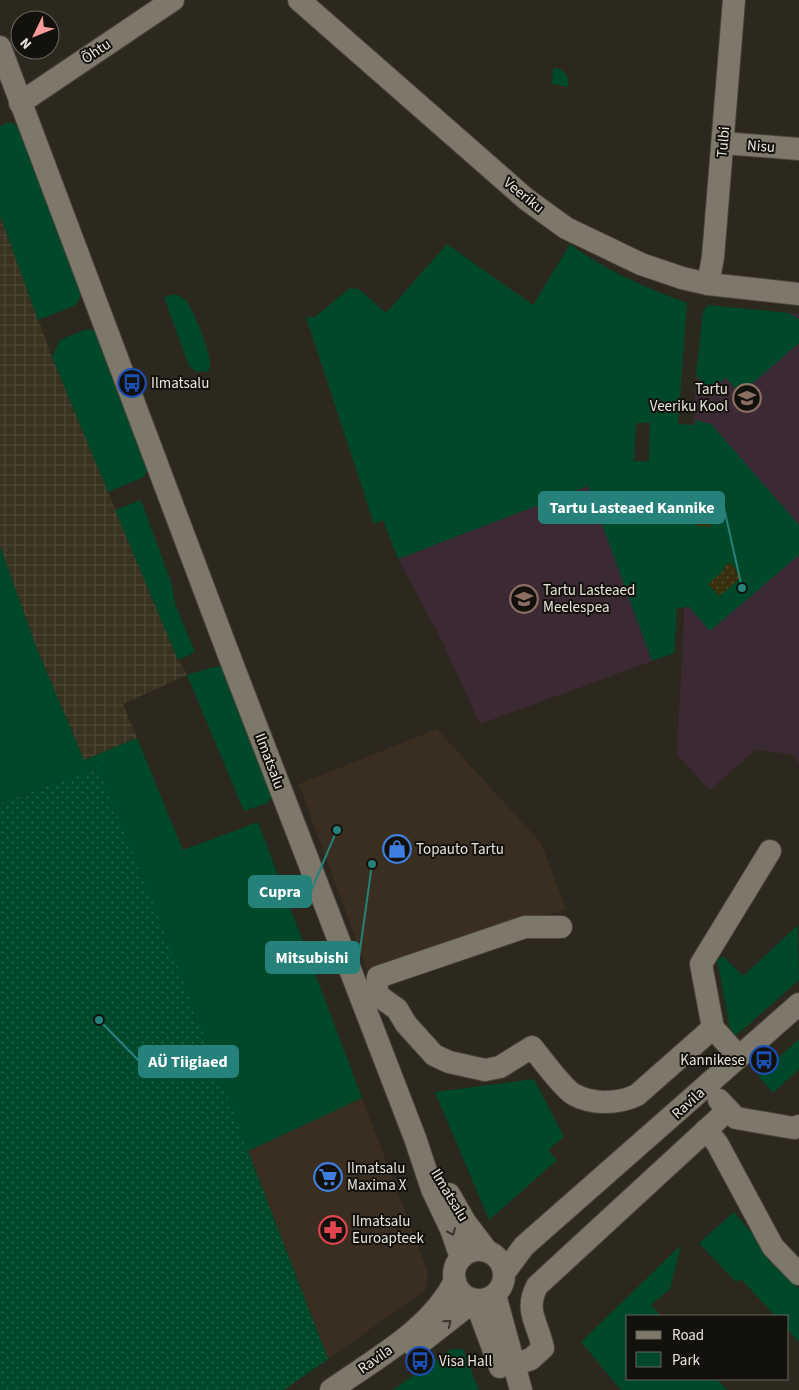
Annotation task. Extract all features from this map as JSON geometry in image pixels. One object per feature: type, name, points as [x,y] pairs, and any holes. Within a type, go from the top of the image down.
[{"type":"street","name":"Õhtu","points":[[20,103],[173,0]]},
{"type":"street","name":"Veeriku","points":[[299,0],[526,199],[566,228],[641,264],[682,278],[708,284],[799,294]]},
{"type":"street","name":"Tulbi","points":[[708,284],[723,143],[734,0]]},
{"type":"street","name":"Ilmatsalu","points":[[0,47],[20,103],[368,996],[432,1189],[455,1237],[461,1258]]},
{"type":"street","name":"Nisu","points":[[723,143],[799,149]]},
{"type":"street","points":[[739,1057],[713,1028],[701,964],[770,850]]},
{"type":"street","points":[[561,927],[525,927],[378,977],[368,996],[397,1009],[406,1024],[434,1055],[449,1062],[485,1070],[500,1067],[532,1047],[572,1093],[586,1099],[611,1102],[625,1101],[637,1095],[713,1028]]},
{"type":"street","name":"Ravila","points":[[495,1260],[524,1246],[799,1004]]},
{"type":"street","points":[[706,1086],[736,1118],[794,1128],[799,1126]]},
{"type":"street","points":[[513,1365],[531,1359],[543,1348],[532,1319],[531,1297],[537,1286],[728,1110]]},
{"type":"street","name":"Ravila","points":[[666,1123],[688,1146]]},
{"type":"street","points":[[706,1130],[718,1142],[773,1247],[799,1274]]},
{"type":"street","name":"Ilmatsalu","points":[[415,1138],[466,1222],[495,1260]]},
{"type":"street","points":[[543,1229],[568,1256]]},
{"type":"street","points":[[473,1251],[495,1260],[504,1282],[485,1298],[462,1294],[455,1281],[454,1273],[461,1258],[473,1251]]},
{"type":"street","name":"Ravila","points":[[331,1390],[424,1322],[441,1304],[455,1281]]},
{"type":"street","points":[[485,1298],[513,1365],[521,1390]]},
{"type":"street","points":[[485,1298],[510,1390]]},
{"type":"street","name":"Ravila","points":[[350,1390],[485,1298]]},
{"type":"shaded area","points":[[0,215],[52,357],[178,660],[187,675],[123,704],[137,738],[84,760],[37,649],[0,546]]},
{"type":"shaded area","points":[[703,311],[799,313],[799,763],[790,754],[755,750],[710,790],[677,755],[696,375]]},
{"type":"shaded area","name":"Tartu Lasteaed Meelespea","points":[[588,486],[652,661],[480,724],[441,639],[398,559]]},
{"type":"shaded area","points":[[437,729],[541,843],[566,909],[368,973],[299,784]]},
{"type":"shaded area","points":[[362,1098],[428,1272],[427,1282],[424,1291],[328,1359],[248,1151]]},
{"type":"green space","points":[[553,68],[561,69],[565,73],[568,79],[568,87],[552,84]]},
{"type":"green space","points":[[10,122],[18,126],[82,293],[76,305],[38,320],[0,215],[0,126]]},
{"type":"green space","points":[[447,244],[533,305],[570,244],[626,278],[687,303],[678,424],[695,425],[695,420],[711,424],[799,525],[799,555],[710,631],[689,607],[677,608],[674,653],[652,661],[588,486],[398,559],[383,520],[374,524],[306,317],[315,317],[350,288],[359,289],[386,313]],"holes":[[[636,423],[650,423],[649,461],[634,461]]]},
{"type":"green space","points":[[176,294],[183,298],[190,306],[206,347],[210,366],[209,371],[197,372],[189,366],[164,297]]},
{"type":"green space","points":[[708,305],[789,313],[799,319],[799,343],[740,394],[726,378],[709,391],[696,375],[703,311]]},
{"type":"green space","points":[[87,329],[96,331],[149,466],[144,477],[108,492],[52,357],[60,340]]},
{"type":"green space","points":[[141,500],[172,585],[175,604],[195,652],[178,660],[115,510]]},
{"type":"green space","points":[[0,546],[37,649],[84,760],[137,738],[183,850],[258,822],[362,1098],[248,1151],[98,767],[0,804]]},
{"type":"green space","points":[[217,666],[225,669],[272,795],[268,803],[244,811],[187,675]]},
{"type":"green space","points":[[98,767],[148,890],[328,1359],[284,1390],[0,1390],[0,804]]},
{"type":"green space","points":[[798,925],[799,980],[732,1039],[717,960],[723,956],[743,976]]},
{"type":"green space","points":[[799,1039],[799,1069],[773,1093],[758,1076]]},
{"type":"green space","points":[[534,1079],[564,1137],[548,1150],[557,1160],[489,1220],[435,1092]]},
{"type":"green space","points":[[734,1212],[799,1289],[799,1342],[789,1331],[789,1315],[774,1315],[741,1279],[736,1282],[699,1243]]},
{"type":"green space","points":[[681,1245],[670,1289],[651,1305],[660,1315],[626,1315],[626,1380],[718,1380],[727,1390],[621,1390],[581,1342]]},
{"type":"green space","points":[[451,1349],[463,1349],[479,1390],[393,1390]]},
{"type":"sand","points":[[697,502],[713,503],[711,527],[696,526]]},
{"type":"sand","points":[[730,562],[742,577],[719,596],[708,584]]},
{"type":"place","name":"Ilmatsalu","points":[[132,383]]},
{"type":"place","name":"Tartu Veeriku Kool","points":[[747,398]]},
{"type":"place","name":"Tartu Lasteaed Kannike","points":[[742,588]]},
{"type":"place","name":"Tartu Lasteaed Meelespea","points":[[524,599]]},
{"type":"place","name":"Cupra","points":[[337,830]]},
{"type":"place","name":"Topauto Tartu","points":[[397,849]]},
{"type":"place","name":"Mitsubishi","points":[[372,864]]},
{"type":"place","name":"AÜ Tiigiaed","points":[[99,1020]]},
{"type":"place","name":"Kannikese","points":[[764,1060]]},
{"type":"place","name":"Ilmatsalu Maxima X","points":[[328,1177]]},
{"type":"place","name":"Ilmatsalu Euroapteek","points":[[333,1230]]},
{"type":"place","name":"Visa Hall","points":[[420,1361]]}]
